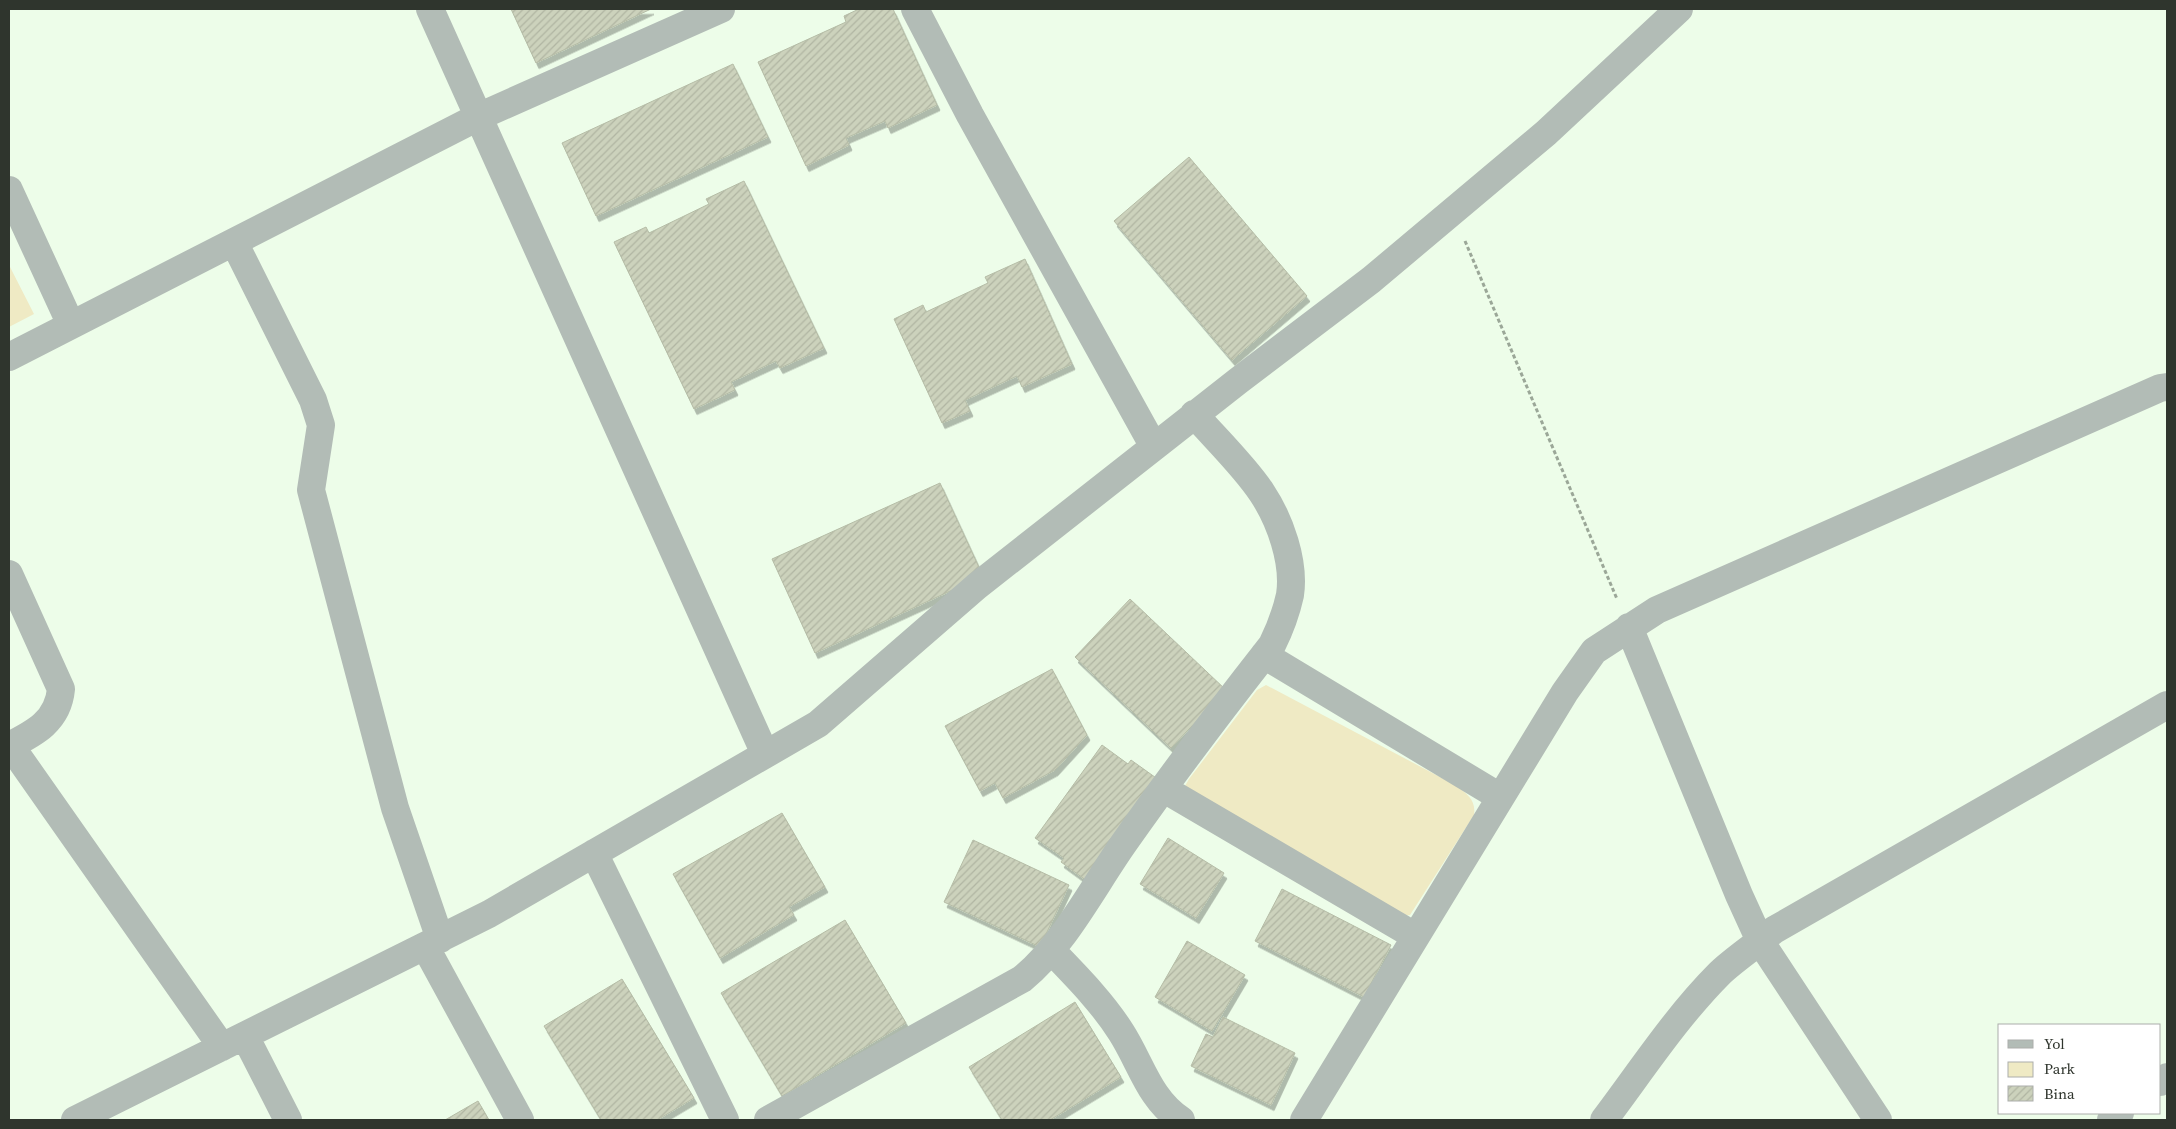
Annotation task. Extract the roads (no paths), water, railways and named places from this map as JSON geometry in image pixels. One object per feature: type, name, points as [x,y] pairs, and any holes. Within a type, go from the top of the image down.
[{"type":"street","points":[[430,9],[765,754]]},
{"type":"street","points":[[9,358],[478,117],[721,9]]},
{"type":"street","points":[[915,9],[970,115],[1154,447]]},
{"type":"street","points":[[75,1120],[489,914],[818,724],[976,586],[1194,414],[1371,280],[1546,133],[1679,9]]},
{"type":"street","points":[[9,190],[72,325]]},
{"type":"street","points":[[234,242],[313,400],[322,425],[311,490],[395,808],[433,943],[520,1120]]},
{"type":"street","points":[[1304,1120],[1500,797],[1584,663],[1604,642],[1657,610],[1716,583],[1937,488],[2160,388],[2167,387]]},
{"type":"street","points":[[768,1120],[1022,980],[1051,950],[1164,790],[1264,655],[1283,622],[1290,593],[1289,563],[1278,524],[1262,492],[1194,414]]},
{"type":"street","points":[[9,574],[61,690],[60,704],[50,719],[30,735],[10,746],[233,1042],[288,1120]]},
{"type":"street","points":[[1629,627],[1738,895],[1760,941],[1878,1120]]},
{"type":"street","points":[[1264,655],[1500,797]]},
{"type":"street","points":[[1604,1120],[1674,1026],[1704,990],[1722,972],[1774,930],[2167,705]]},
{"type":"street","points":[[1164,790],[1415,936]]},
{"type":"street","points":[[594,854],[725,1120]]},
{"type":"street","points":[[1051,950],[1101,1004],[1121,1032],[1152,1091],[1163,1106],[1181,1120]]}]
